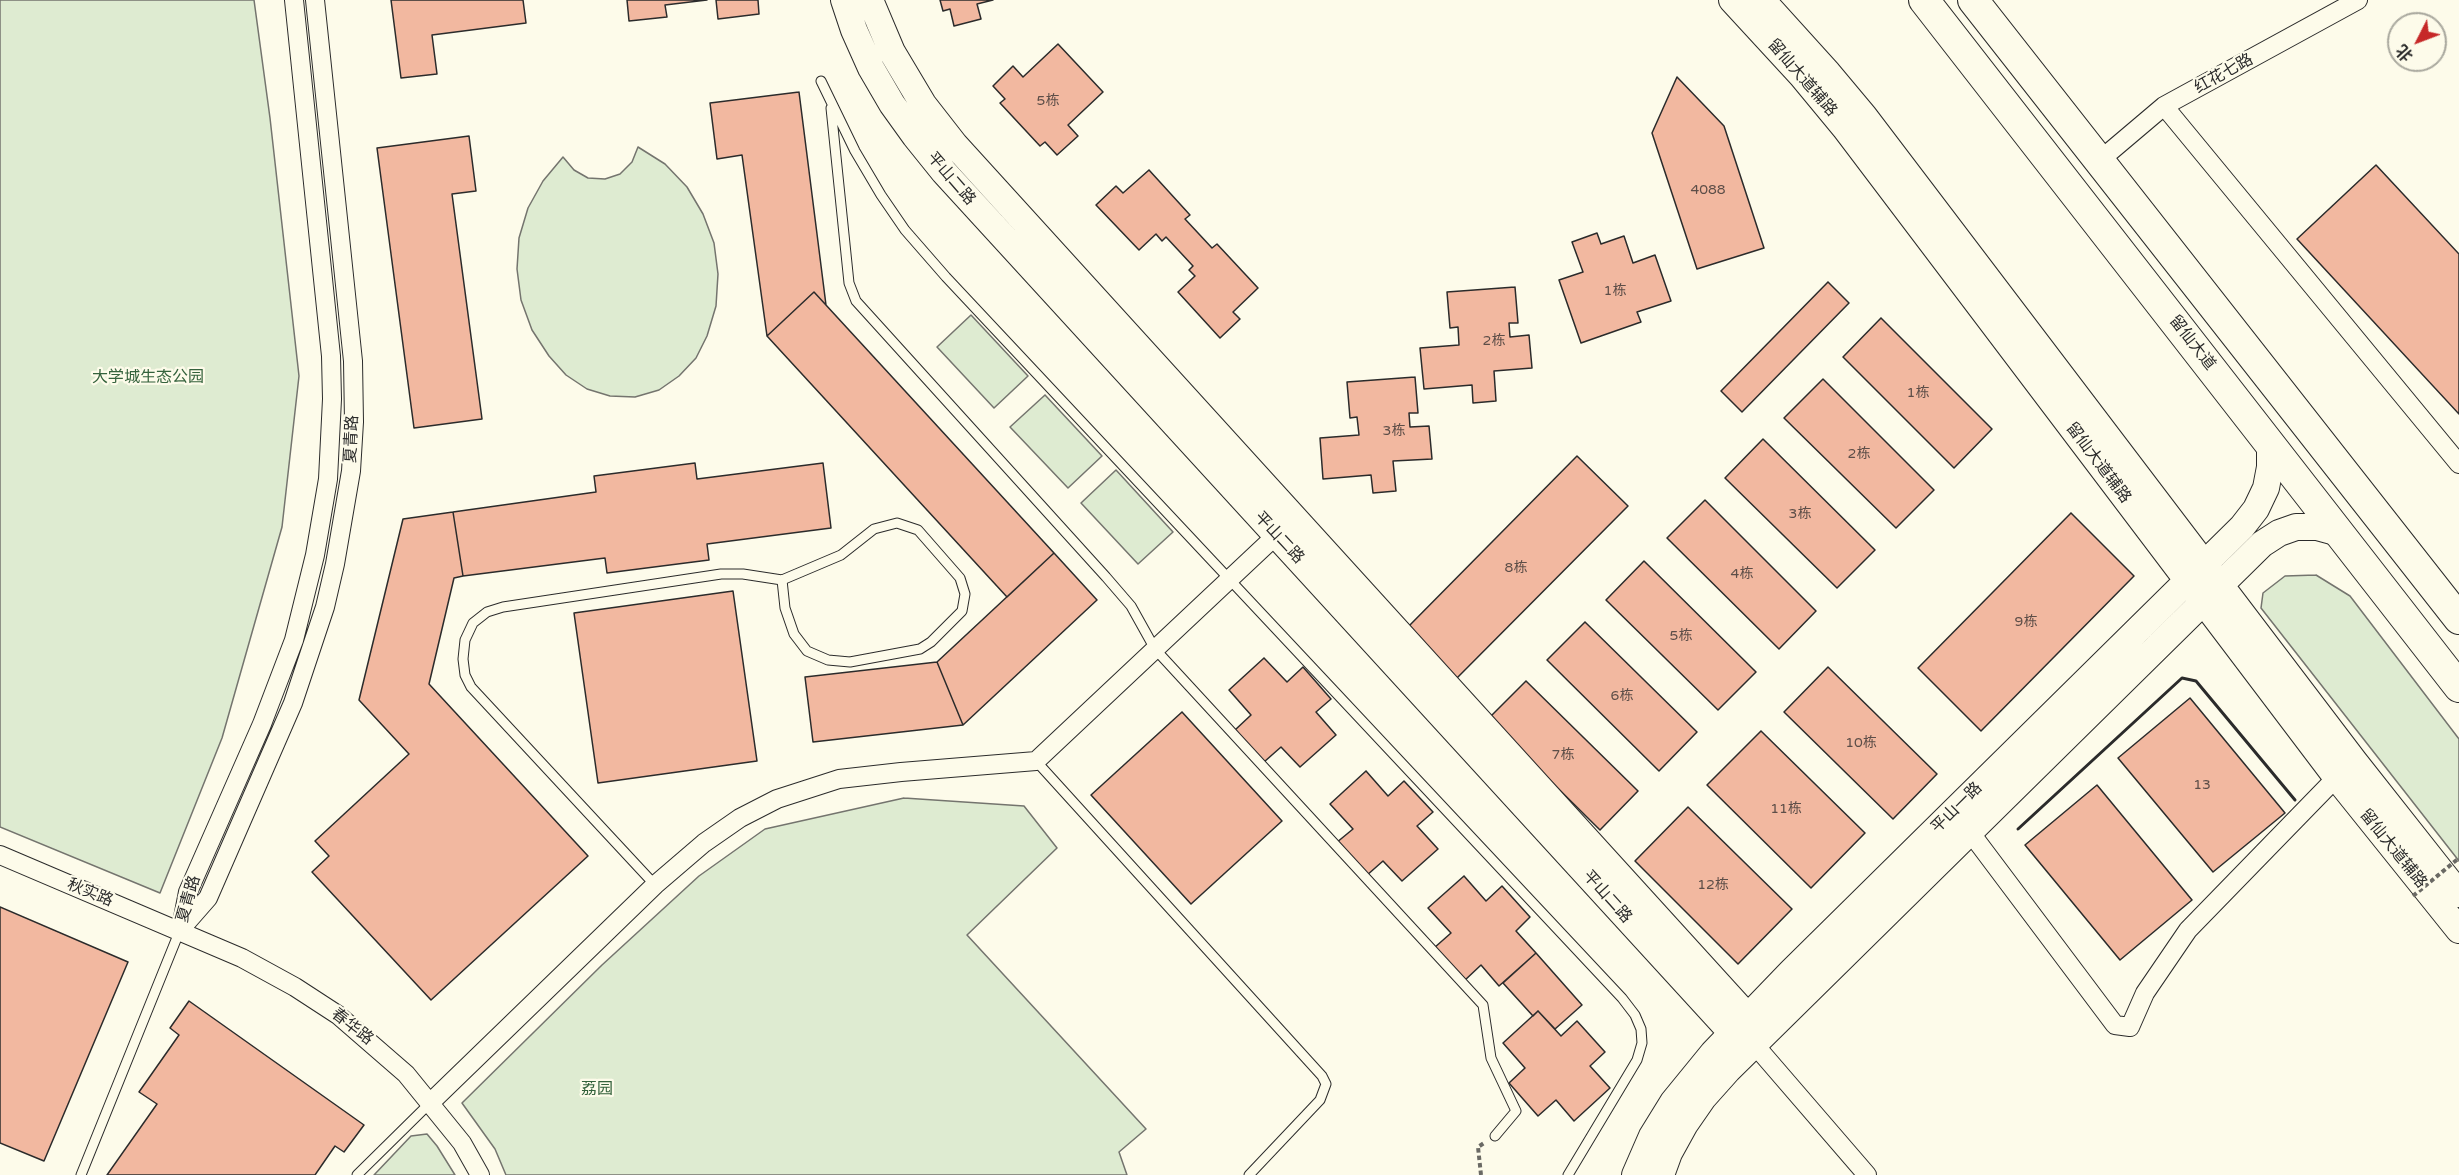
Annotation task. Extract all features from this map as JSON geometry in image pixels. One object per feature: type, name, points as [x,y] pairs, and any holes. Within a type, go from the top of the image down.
[{"type":"main road","name":"留仙大道","points":[[1924,0],[2459,687]]},
{"type":"main road","points":[[1973,0],[2459,619]]},
{"type":"street","name":"夏青路","points":[[180,930],[188,892],[262,724],[294,640],[315,555],[328,479],[332,399],[331,356],[294,0]]},
{"type":"street","name":"夏青路","points":[[180,930],[208,898],[293,703],[325,607],[337,554],[351,471],[354,422],[353,361],[315,0]]},
{"type":"street","name":"平山二路","points":[[844,0],[871,68],[892,104],[952,181],[1285,527]]},
{"type":"street","name":"平山二路","points":[[870,0],[891,52],[923,104],[955,145],[1285,527],[1745,1032],[1867,1175]]},
{"type":"street","name":"留仙大道辅路","points":[[1732,0],[1802,76],[1845,128],[2212,593],[2459,894]]},
{"type":"street","name":"留仙大道辅路","points":[[1762,0],[1864,116],[2196,573]]},
{"type":"street","name":"红花七路","points":[[2099,161],[2164,106],[2358,0]]},
{"type":"street","points":[[2164,106],[2459,464]]},
{"type":"street","name":"平山一路","points":[[1661,1175],[1669,1153],[1745,1032],[2242,527],[2256,509],[2266,488],[2270,467],[2270,443]]},
{"type":"street","points":[[431,1102],[655,885],[704,843],[740,818],[777,799],[839,779],[1036,761],[1285,527]]},
{"type":"street","name":"平山一路","points":[[1635,1175],[1652,1136],[1673,1102],[1693,1076],[1970,832],[2262,544],[2279,533],[2296,527],[2317,527],[2339,533]]},
{"type":"street","name":"留仙大道辅路","points":[[2212,593],[2337,778],[2459,930]]},
{"type":"street","points":[[1970,832],[2115,1025],[2130,1027],[2145,993],[2188,930],[2333,781]]},
{"type":"street","name":"秋实路","points":[[0,855],[180,930]]},
{"type":"street","name":"春华路","points":[[180,930],[242,958],[295,987],[338,1015],[406,1074],[431,1102],[462,1143],[480,1175]]},
{"type":"lane","points":[[821,81],[855,151],[905,230],[946,277],[1622,998],[1635,1015],[1641,1029],[1642,1043],[1638,1060],[1568,1175]]},
{"type":"lane","points":[[830,99],[849,283],[856,301],[1131,606],[1155,649],[1483,1005],[1491,1058],[1516,1111],[1495,1136]]},
{"type":"lane","points":[[655,885],[471,687],[465,675],[463,659],[465,640],[472,623],[487,612],[503,607],[721,574],[743,574],[782,580],[841,555],[874,529],[897,523],[918,530],[960,578],[965,594],[962,611],[931,642],[920,649],[850,662],[828,660],[807,651],[794,634],[785,608],[782,580]]},
{"type":"lane","points":[[1036,761],[1322,1076],[1326,1084],[1320,1101],[1249,1175]]},
{"type":"lane","points":[[81,1175],[180,930]]},
{"type":"lane","points":[[357,1175],[431,1102]]},
{"type":"path","points":[[2413,896],[2459,858]]},
{"type":"path","points":[[1480,1175],[1478,1148],[1495,1136]]},
{"type":"green space","name":"大学城生态公园","points":[[0,0],[254,0],[270,118],[299,376],[282,527],[222,738],[160,893],[0,827]]},
{"type":"green space","points":[[638,147],[665,164],[687,187],[703,214],[714,243],[718,274],[716,306],[707,336],[696,358],[679,376],[659,390],[635,397],[610,396],[587,389],[566,375],[549,356],[532,330],[521,300],[517,269],[519,238],[528,208],[543,181],[563,157],[574,170],[588,178],[605,179],[620,174],[632,162]]},
{"type":"green space","points":[[971,315],[1028,376],[994,408],[937,347]]},
{"type":"green space","points":[[1045,395],[1102,456],[1068,488],[1010,427]]},
{"type":"green space","points":[[1116,470],[1173,532],[1138,564],[1081,503]]},
{"type":"green space","points":[[2316,575],[2350,596],[2459,739],[2459,861],[2261,608],[2263,593],[2285,576]]},
{"type":"green space","name":"荔园","points":[[904,798],[1024,806],[1057,848],[967,935],[1146,1129],[1119,1152],[1127,1175],[506,1175],[495,1149],[462,1103],[602,965],[699,876],[765,829]]},
{"type":"green space","points":[[427,1134],[455,1175],[374,1175],[411,1136]]},
{"type":"building","points":[[391,0],[523,0],[526,23],[432,35],[437,74],[401,78]]},
{"type":"building","points":[[627,0],[707,0],[665,5],[667,17],[629,21]]},
{"type":"building","points":[[716,0],[758,0],[759,14],[718,19]]},
{"type":"building","points":[[940,0],[993,0],[977,4],[981,19],[954,26],[950,9],[943,11]]},
{"type":"building","points":[[1058,44],[1103,92],[1068,125],[1078,136],[1057,155],[1045,142],[1040,146],[1000,103],[1005,99],[993,86],[1013,66],[1023,77]]},
{"type":"building","points":[[1677,77],[1724,126],[1764,248],[1697,269],[1652,133]]},
{"type":"building","points":[[799,92],[826,305],[814,292],[767,336],[742,155],[717,159],[710,103]]},
{"type":"building","points":[[469,136],[476,191],[452,194],[482,419],[414,428],[377,148]]},
{"type":"building","points":[[2376,165],[2459,254],[2459,414],[2297,239]]},
{"type":"building","points":[[1149,170],[1190,215],[1185,219],[1212,248],[1217,244],[1258,288],[1233,312],[1240,319],[1220,338],[1178,292],[1195,276],[1189,270],[1193,266],[1166,237],[1162,241],[1156,234],[1139,250],[1096,205],[1116,186],[1123,193]]},
{"type":"building","points":[[1597,233],[1601,244],[1624,236],[1633,263],[1655,255],[1671,301],[1637,312],[1641,322],[1581,343],[1559,280],[1583,272],[1572,242]]},
{"type":"building","points":[[1828,282],[1849,303],[1742,412],[1721,391]]},
{"type":"building","points":[[1515,287],[1518,323],[1509,323],[1510,337],[1529,335],[1532,368],[1494,371],[1496,401],[1473,403],[1472,385],[1424,389],[1420,348],[1459,345],[1458,327],[1450,328],[1447,292]]},
{"type":"building","points":[[814,292],[1054,553],[1007,597],[767,336]]},
{"type":"building","points":[[1881,318],[1992,429],[1954,468],[1843,357]]},
{"type":"building","points":[[1415,377],[1418,413],[1409,413],[1410,427],[1429,426],[1432,459],[1393,461],[1396,491],[1373,493],[1371,475],[1323,479],[1320,438],[1359,435],[1357,417],[1350,418],[1347,382]]},
{"type":"building","points":[[1823,379],[1934,490],[1896,528],[1784,418]]},
{"type":"building","points":[[1763,439],[1875,550],[1837,588],[1725,478]]},
{"type":"building","points":[[1577,456],[1628,506],[1454,681],[1404,631]]},
{"type":"building","points":[[695,463],[697,479],[823,463],[831,528],[707,544],[709,560],[607,573],[605,558],[463,576],[453,512],[596,492],[594,476]]},
{"type":"building","points":[[1705,500],[1816,611],[1779,649],[1667,538]]},
{"type":"building","points":[[453,512],[463,576],[454,578],[429,684],[588,856],[431,1000],[312,872],[329,856],[315,841],[409,754],[359,700],[403,519]]},
{"type":"building","points":[[2071,513],[2134,576],[1981,731],[1918,668]]},
{"type":"building","points":[[1054,553],[1097,600],[963,725],[937,662]]},
{"type":"building","points":[[1644,561],[1756,672],[1718,710],[1606,600]]},
{"type":"building","points":[[733,591],[757,761],[598,783],[574,613]]},
{"type":"building","points":[[1585,622],[1697,732],[1659,771],[1547,660]]},
{"type":"building","points":[[1264,658],[1287,682],[1303,667],[1331,699],[1316,712],[1336,735],[1300,767],[1281,747],[1264,762],[1235,730],[1251,715],[1229,690]]},
{"type":"building","points":[[937,662],[963,725],[813,742],[805,677]]},
{"type":"building","points":[[1828,667],[1937,774],[1893,819],[1784,712]]},
{"type":"building","points":[[1526,681],[1638,791],[1600,830],[1488,719]]},
{"type":"building","points":[[2190,698],[2285,813],[2213,872],[2118,758]]},
{"type":"building","points":[[1182,712],[1282,821],[1191,904],[1091,795]]},
{"type":"building","points":[[1761,731],[1865,833],[1811,888],[1707,785]]},
{"type":"building","points":[[1366,771],[1388,796],[1404,781],[1433,812],[1417,826],[1438,849],[1402,881],[1383,861],[1366,876],[1336,843],[1353,829],[1330,804]]},
{"type":"building","points":[[2097,785],[2192,900],[2120,960],[2025,845]]},
{"type":"building","points":[[1688,807],[1792,909],[1738,964],[1635,861]]},
{"type":"building","points":[[1464,876],[1486,901],[1502,886],[1530,917],[1516,931],[1536,953],[1499,986],[1481,965],[1464,981],[1434,948],[1451,933],[1428,908]]},
{"type":"building","points":[[0,907],[128,962],[44,1161],[0,1143]]},
{"type":"building","points":[[1536,953],[1582,1005],[1555,1029],[1538,1011],[1533,1016],[1503,983]]},
{"type":"building","points":[[189,1001],[364,1125],[344,1152],[335,1146],[315,1175],[107,1175],[157,1104],[139,1092],[179,1035],[170,1028]]},
{"type":"building","points":[[1538,1011],[1561,1036],[1577,1021],[1605,1052],[1590,1066],[1610,1088],[1574,1121],[1556,1100],[1538,1116],[1509,1083],[1525,1068],[1503,1043]]},
{"type":"wall","points":[[2018,829],[2182,678],[2196,681],[2295,800]]}]
